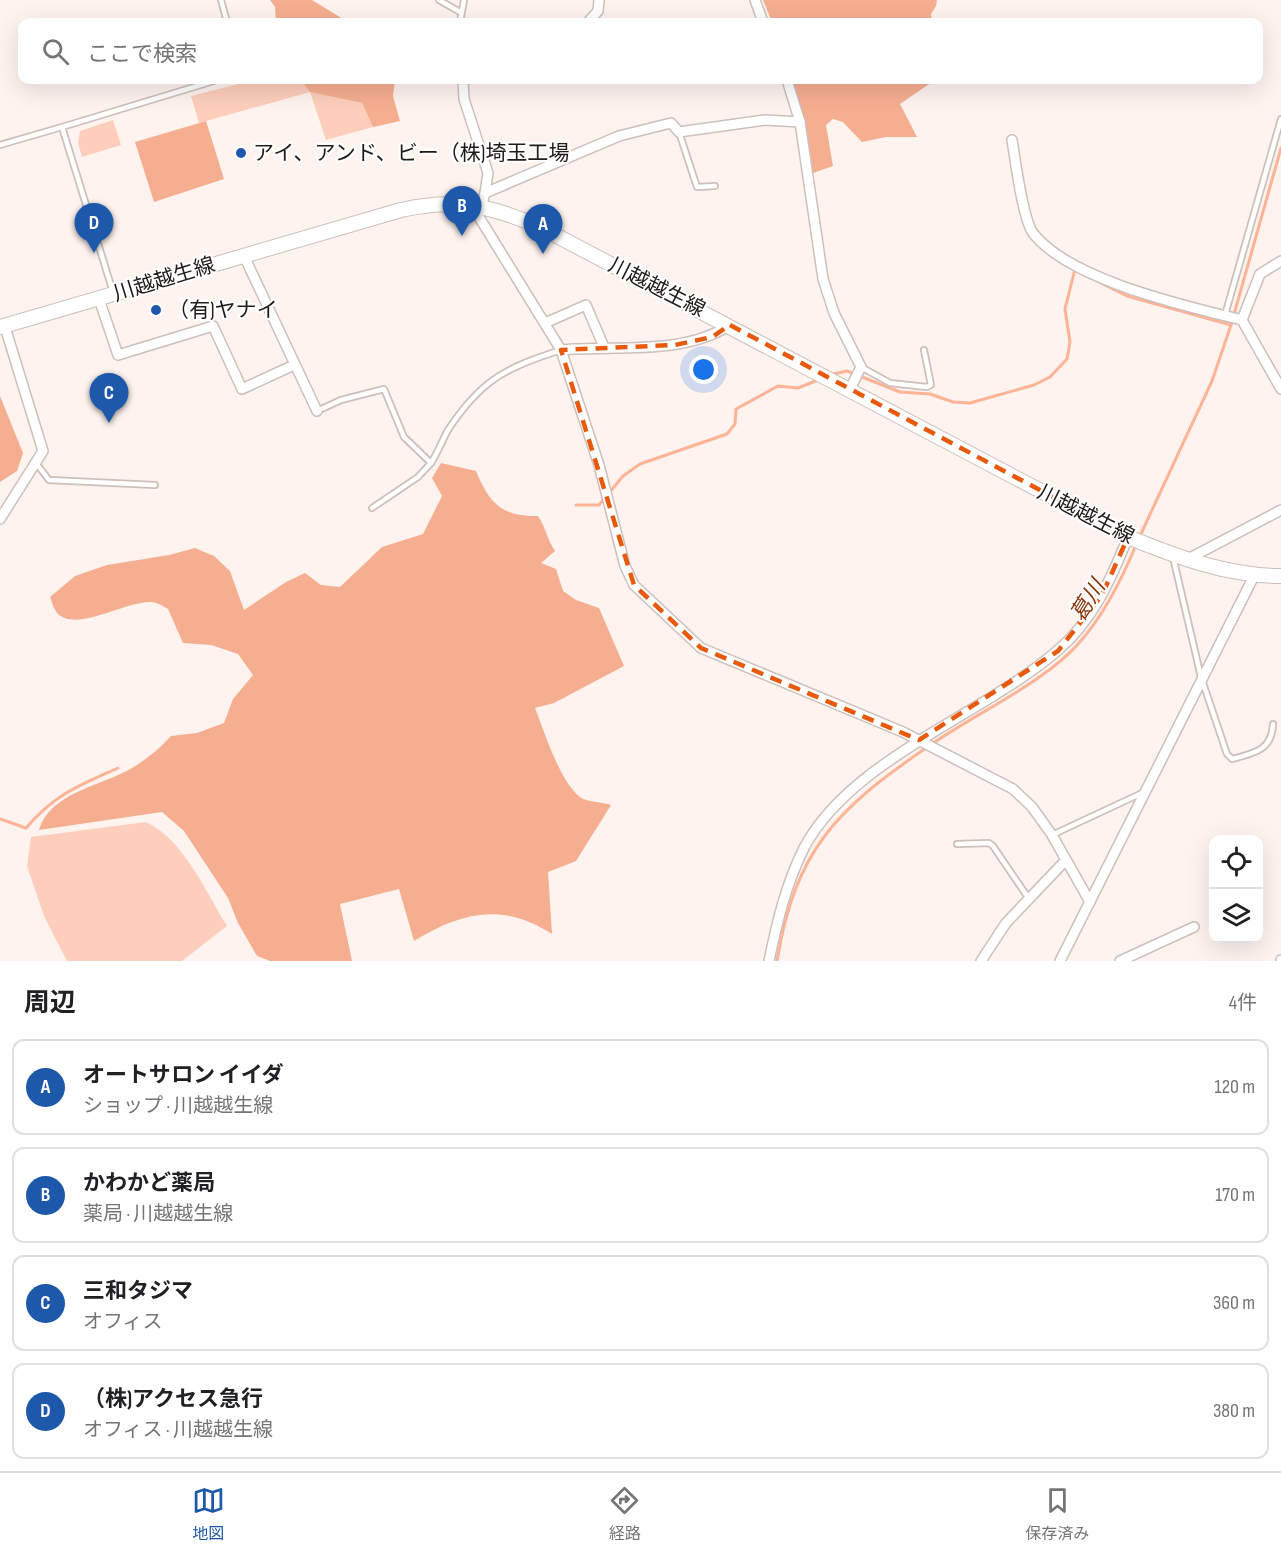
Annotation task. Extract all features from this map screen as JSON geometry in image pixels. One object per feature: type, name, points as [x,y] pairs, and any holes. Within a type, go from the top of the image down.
[{"type":"main road","name":"川越越生線","points":[[3,327],[401,210],[424,205],[479,201],[540,227],[730,325],[1134,539],[1188,559],[1254,576],[1281,576]]},
{"type":"street","points":[[592,18],[598,11],[599,0]]},
{"type":"street","points":[[755,0],[761,18]]},
{"type":"street","points":[[463,84],[464,99],[488,173],[479,201],[561,350],[599,465],[625,566],[634,585],[701,648],[919,740],[1013,789],[1032,807],[1052,835],[1090,903]]},
{"type":"street","points":[[788,84],[800,122],[823,279],[834,313],[861,367],[850,389]]},
{"type":"street","points":[[479,201],[619,136],[671,123],[680,132],[765,120],[800,122]]},
{"type":"street","points":[[1012,140],[1032,232],[1059,255],[1133,290],[1185,307],[1242,320],[1281,389]]},
{"type":"street","points":[[244,256],[317,411]]},
{"type":"street","points":[[1242,320],[1260,274],[1281,261]]},
{"type":"street","points":[[99,299],[118,355],[213,326],[242,389],[294,365]]},
{"type":"street","points":[[545,323],[574,308],[586,305],[604,347]]},
{"type":"street","points":[[561,350],[690,342],[712,337],[730,325]]},
{"type":"street","points":[[0,519],[43,451],[3,327]]},
{"type":"street","points":[[1188,559],[1281,510]]},
{"type":"street","points":[[770,961],[784,898],[805,847],[832,810],[888,762],[919,740],[1023,677],[1058,651],[1083,624],[1134,539]]},
{"type":"street","points":[[1060,961],[1201,677],[1254,576]]},
{"type":"street","points":[[981,961],[1006,923],[1066,860]]},
{"type":"street","points":[[1120,961],[1194,927]]},
{"type":"lane","points":[[221,0],[226,18]]},
{"type":"lane","points":[[439,0],[460,12]]},
{"type":"lane","points":[[460,18],[464,0]]},
{"type":"lane","points":[[0,145],[204,84]]},
{"type":"lane","points":[[1225,315],[1281,119]]},
{"type":"lane","points":[[62,127],[114,294]]},
{"type":"lane","points":[[680,132],[697,187],[715,186]]},
{"type":"lane","points":[[372,508],[418,477],[430,463],[448,431],[486,383],[522,363],[561,350]]},
{"type":"lane","points":[[861,367],[902,386],[927,387],[931,385],[930,369],[924,350]]},
{"type":"lane","points":[[317,411],[341,400],[384,389],[404,437],[430,463]]},
{"type":"lane","points":[[36,463],[49,480],[154,485]]},
{"type":"lane","points":[[1173,554],[1173,567],[1201,677],[1227,754],[1232,759],[1263,748],[1270,741],[1273,724]]},
{"type":"lane","points":[[1052,835],[1144,792]]},
{"type":"lane","points":[[957,843],[989,843],[993,846],[1029,899]]},
{"type":"highlighted area","points":[[730,325],[1128,537],[1102,595],[1058,651],[919,740],[701,648],[634,585],[561,350],[675,345],[712,337]]},
{"type":"shaded area","points":[[270,0],[312,0],[341,18],[276,18],[275,7]]},
{"type":"shaded area","points":[[763,0],[937,0],[932,18],[770,18]]},
{"type":"shaded area","points":[[238,84],[304,84],[311,92],[362,103],[373,127],[326,140],[310,92],[199,123],[191,96]]},
{"type":"shaded area","points":[[304,84],[394,84],[393,96],[400,121],[373,127],[362,103],[310,92]]},
{"type":"shaded area","points":[[792,84],[929,84],[900,104],[917,137],[886,137],[862,142],[843,122],[833,119],[826,125],[833,166],[813,173],[804,120]]},
{"type":"shaded area","points":[[113,120],[121,145],[82,157],[78,143],[80,131]]},
{"type":"shaded area","points":[[206,121],[224,179],[154,202],[135,142]]},
{"type":"shaded area","points":[[0,396],[23,453],[17,471],[0,482]]},
{"type":"shaded area","points":[[441,463],[476,471],[492,500],[506,511],[526,516],[538,516],[555,551],[541,563],[556,569],[563,591],[576,600],[599,608],[624,666],[554,703],[535,708],[553,756],[572,789],[583,799],[611,805],[576,861],[548,872],[552,934],[534,924],[516,918],[482,915],[448,923],[414,941],[399,889],[340,904],[352,961],[270,961],[257,956],[238,923],[228,898],[184,831],[162,812],[39,830],[45,817],[65,798],[132,768],[153,754],[171,736],[197,733],[224,723],[233,699],[253,675],[238,654],[211,645],[183,643],[168,609],[158,603],[141,603],[77,620],[66,619],[58,614],[50,597],[75,576],[107,565],[169,555],[195,548],[214,556],[230,571],[244,610],[286,582],[305,573],[321,585],[340,587],[382,547],[423,534],[442,496],[432,478]]},
{"type":"shaded area","points":[[146,822],[159,830],[182,853],[227,926],[182,961],[67,961],[44,916],[27,866],[31,837]]},
{"type":"waterway","name":"葛川","points":[[1139,538],[1212,381],[1231,325],[1281,148]]},
{"type":"waterway","points":[[829,375],[847,371],[900,392],[930,394],[953,402],[970,403],[1034,385],[1050,377],[1067,359],[1070,342],[1065,309],[1075,269],[1077,270]]},
{"type":"waterway","points":[[1099,282],[1127,296],[1231,325]]},
{"type":"waterway","points":[[576,505],[599,505],[623,476],[640,464],[727,434],[735,424],[736,409],[778,386],[798,388],[818,380]]},
{"type":"waterway","name":"葛川","points":[[932,744],[1029,684],[1064,658],[1088,632],[1104,609],[1136,545]]},
{"type":"waterway","name":"葛川","points":[[777,961],[795,889],[825,836],[844,813],[868,791],[926,748]]},
{"type":"waterway","points":[[0,819],[26,828],[57,799],[118,768]]},
{"type":"place","name":"アイ、アンド、ビー（株)埼玉工場","points":[[241,153]]},
{"type":"place","name":"かわかど薬局","points":[[462,236]]},
{"type":"place","name":"（株)アクセス急行","points":[[94,253]]},
{"type":"place","name":"オートサロン イイダ","points":[[543,254]]},
{"type":"place","name":"（有)ヤナイ","points":[[156,310]]},
{"type":"place","name":"三和タジマ","points":[[109,423]]}]
